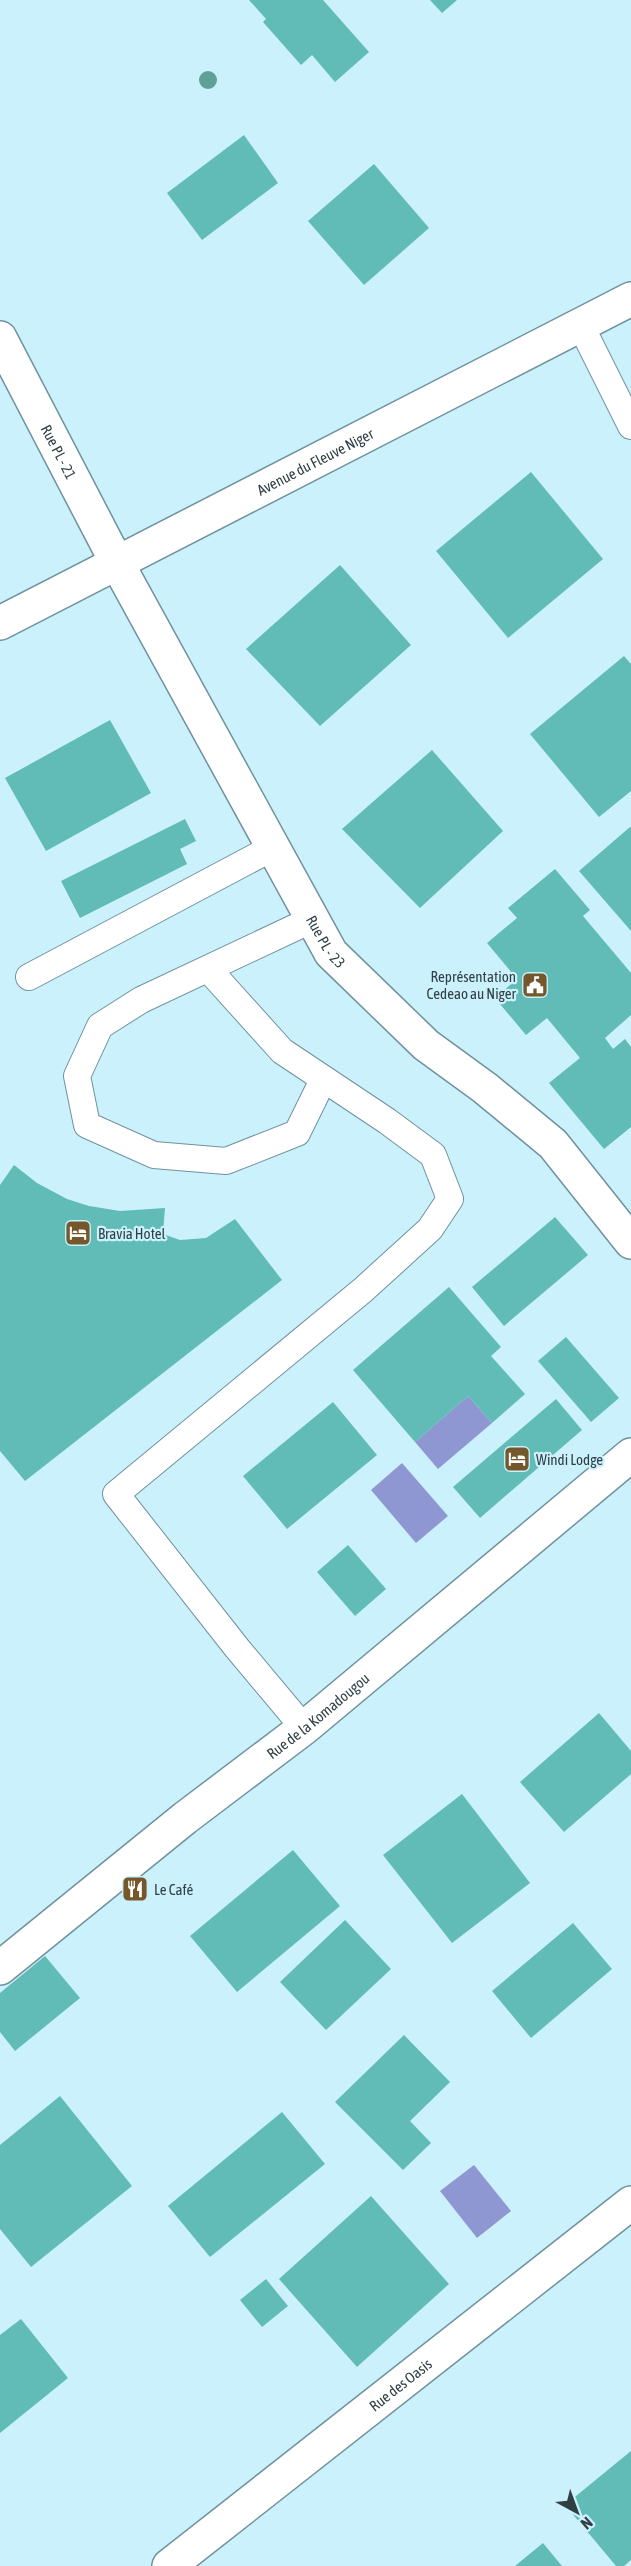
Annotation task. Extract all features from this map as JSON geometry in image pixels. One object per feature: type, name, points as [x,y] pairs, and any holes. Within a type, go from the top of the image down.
[{"type":"street","name":"Avenue du Fleuve Niger","points":[[0,623],[631,299]]},
{"type":"street","name":"Rue PL - 21","points":[[0,338],[117,563]]},
{"type":"street","name":"Rue PL - 23","points":[[117,563],[331,953],[426,1045],[485,1088],[553,1144],[631,1242]]},
{"type":"street","name":"Rue de la Komadougou","points":[[0,1968],[185,1818],[304,1728],[631,1455]]},
{"type":"street","name":"Rue des Oasis","points":[[170,2566],[631,2203]]},
{"type":"lane","points":[[580,324],[631,426]]},
{"type":"lane","points":[[29,977],[272,848]]},
{"type":"lane","points":[[311,920],[141,1000],[100,1026],[77,1076],[87,1125],[154,1155],[226,1161],[297,1133],[322,1080]]},
{"type":"lane","points":[[208,970],[282,1051],[322,1080],[387,1121],[433,1155],[450,1199],[430,1229],[363,1290],[116,1494],[237,1648],[304,1728]]},
{"type":"water","points":[[468,1396],[492,1423],[438,1469],[415,1442]]},
{"type":"water","points":[[402,1463],[448,1516],[416,1543],[371,1490]]},
{"type":"water","points":[[474,2165],[511,2211],[477,2238],[440,2191]]},
{"type":"building","points":[[249,0],[323,0],[369,52],[335,82],[312,55],[301,65],[263,22],[266,19]]},
{"type":"building","points":[[430,0],[457,0],[442,13]]},
{"type":"building","points":[[244,135],[278,183],[202,240],[167,193]]},
{"type":"building","points":[[374,164],[429,228],[364,285],[308,221]]},
{"type":"building","points":[[531,472],[603,559],[508,638],[436,551]]},
{"type":"building","points":[[340,565],[411,645],[320,726],[246,649]]},
{"type":"building","points":[[624,656],[631,664],[631,791],[599,817],[530,734]]},
{"type":"building","points":[[110,720],[151,793],[46,851],[5,778]]},
{"type":"building","points":[[432,750],[503,831],[420,908],[342,829]]},
{"type":"building","points":[[185,819],[196,841],[180,849],[187,864],[80,918],[61,881]]},
{"type":"building","points":[[631,828],[631,931],[579,871]]},
{"type":"building","points":[[555,869],[590,910],[583,916],[631,973],[631,1015],[605,1038],[613,1049],[625,1039],[631,1047],[631,1127],[604,1149],[549,1083],[580,1058],[547,1018],[526,1035],[495,998],[517,979],[487,943],[517,918],[508,908]]},
{"type":"building","points":[[14,1165],[37,1183],[67,1199],[89,1206],[120,1211],[165,1208],[163,1234],[180,1240],[206,1238],[235,1219],[282,1280],[25,1481],[0,1451],[0,1185]]},
{"type":"building","points":[[555,1217],[588,1255],[504,1326],[472,1287]]},
{"type":"building","points":[[449,1287],[501,1347],[491,1356],[525,1394],[492,1423],[468,1396],[415,1442],[353,1370]]},
{"type":"building","points":[[566,1337],[619,1398],[591,1422],[538,1361]]},
{"type":"building","name":"Windi Lodge","points":[[556,1399],[582,1430],[480,1518],[453,1487]]},
{"type":"building","points":[[333,1402],[377,1455],[287,1529],[243,1476]]},
{"type":"building","points":[[348,1545],[386,1589],[355,1616],[317,1572]]},
{"type":"building","points":[[599,1713],[631,1751],[631,1774],[564,1832],[520,1782]]},
{"type":"building","points":[[462,1794],[530,1883],[452,1943],[383,1855]]},
{"type":"building","points":[[293,1850],[340,1906],[237,1992],[190,1936]]},
{"type":"building","points":[[345,1920],[391,1969],[326,2030],[280,1982]]},
{"type":"building","points":[[573,1923],[612,1969],[531,2038],[492,1991]]},
{"type":"building","points":[[45,1956],[80,1998],[15,2051],[0,2032],[0,1993]]},
{"type":"building","points":[[404,2035],[450,2082],[410,2121],[431,2143],[403,2170],[335,2102]]},
{"type":"building","points":[[60,2096],[132,2186],[31,2267],[0,2229],[0,2145]]},
{"type":"building","points":[[282,2112],[325,2164],[210,2257],[168,2206]]},
{"type":"building","points":[[371,2196],[449,2284],[357,2367],[279,2279]]},
{"type":"building","points":[[266,2279],[288,2306],[262,2327],[240,2300]]},
{"type":"building","points":[[21,2319],[68,2378],[0,2433],[0,2335]]},
{"type":"building","points":[[631,2451],[631,2560],[624,2566],[616,2566],[565,2505]]},
{"type":"building","points":[[543,2543],[562,2566],[515,2566]]},
{"type":"place","name":"Représentation Cedeao au Niger","points":[[535,985]]},
{"type":"place","name":"Bravia Hotel","points":[[78,1233]]},
{"type":"place","name":"Windi Lodge","points":[[517,1459]]},
{"type":"place","name":"Le Café","points":[[135,1889]]}]
